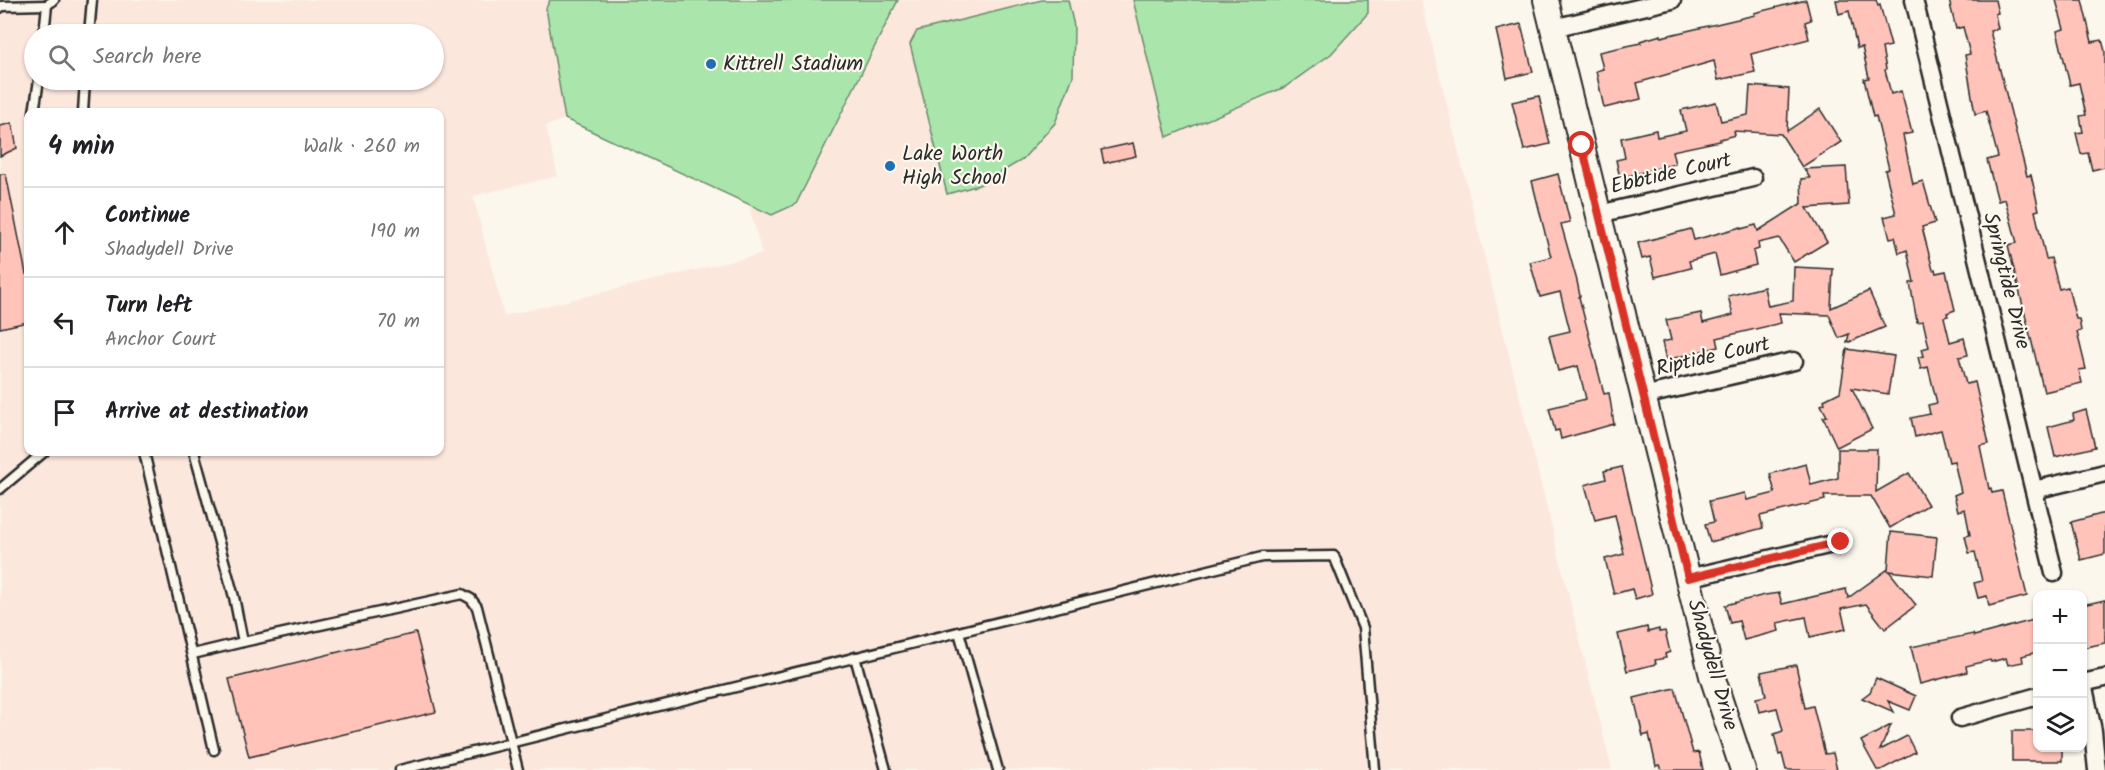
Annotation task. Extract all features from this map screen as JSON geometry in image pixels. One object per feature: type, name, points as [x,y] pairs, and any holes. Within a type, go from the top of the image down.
[{"type":"street","name":"Shadydell Drive","points":[[1546,0],[1712,675],[1743,770]]},
{"type":"street","points":[[1553,28],[1672,0]]},
{"type":"street","name":"Springtide Drive","points":[[1914,0],[2054,573]]},
{"type":"street","name":"Ebbtide Court","points":[[1599,214],[1753,178]]},
{"type":"street","name":"Riptide Court","points":[[1643,396],[1794,362]]},
{"type":"street","points":[[2034,490],[2105,472]]},
{"type":"street","points":[[1688,578],[1841,542]]},
{"type":"street","points":[[2087,682],[2105,678]]},
{"type":"street","points":[[1960,718],[2033,697]]},
{"type":"street","points":[[2086,698],[2093,731],[2097,770]]},
{"type":"lane","points":[[90,24],[92,0]]},
{"type":"lane","points":[[0,8],[50,3],[46,24]]},
{"type":"lane","points":[[35,108],[37,90]]},
{"type":"lane","points":[[83,108],[84,90]]},
{"type":"lane","points":[[0,489],[39,456]]},
{"type":"lane","points":[[145,456],[214,750]]},
{"type":"lane","points":[[195,456],[234,597],[243,642]]},
{"type":"lane","points":[[400,770],[1262,557],[1334,556],[1363,628],[1375,770]]},
{"type":"lane","points":[[193,654],[462,594],[471,599],[477,607],[518,770]]},
{"type":"lane","points":[[959,632],[998,770]]},
{"type":"lane","points":[[855,657],[886,770]]},
{"type":"shaded area","points":[[0,0],[1421,0],[1612,770],[0,770]],"holes":[[[565,119],[749,206],[762,254],[504,316],[473,196],[558,176],[546,126]]]},
{"type":"green space","name":"Kittrell Stadium","points":[[550,0],[898,0],[796,204],[772,215],[565,119],[546,8]]},
{"type":"green space","points":[[1042,0],[1068,0],[1074,26],[1073,76],[1055,123],[1022,160],[979,185],[947,194],[910,44],[917,31]]},
{"type":"green space","points":[[1133,0],[1368,0],[1368,13],[1331,54],[1285,87],[1167,137]]},
{"type":"building","points":[[1806,0],[1811,20],[1805,22],[1809,39],[1751,54],[1755,72],[1718,80],[1714,61],[1637,83],[1641,99],[1604,108],[1596,71],[1603,69],[1599,52],[1641,43],[1640,41],[1661,35],[1661,37],[1755,15],[1754,13]]},
{"type":"building","points":[[1836,0],[1876,0],[1878,6],[1880,5],[1891,46],[1882,48],[1891,94],[1901,91],[1912,133],[1903,135],[1913,184],[1923,181],[1935,223],[1922,227],[1933,270],[1935,269],[1936,273],[1946,271],[1955,310],[1944,317],[1950,342],[1964,338],[1968,355],[1959,357],[1966,384],[1975,382],[1989,444],[1980,446],[1989,489],[1991,488],[1992,493],[2002,491],[2027,596],[1989,606],[1987,596],[1978,598],[1974,583],[1982,581],[1975,552],[1969,553],[1965,536],[1970,535],[1965,509],[1958,511],[1954,495],[1961,492],[1954,461],[1949,462],[1941,430],[1915,437],[1911,418],[1930,414],[1928,405],[1937,403],[1928,367],[1921,369],[1918,357],[1924,356],[1922,349],[1929,347],[1923,321],[1917,322],[1910,283],[1914,282],[1907,250],[1899,253],[1895,237],[1890,238],[1884,217],[1896,214],[1885,170],[1889,169],[1864,79],[1869,78],[1862,47],[1857,48],[1849,11],[1839,14]]},
{"type":"building","points":[[1949,0],[1995,0],[1998,29],[1990,31],[2027,176],[2031,175],[2039,210],[2035,211],[2046,259],[2051,258],[2059,289],[2068,287],[2076,319],[2079,319],[2081,331],[2077,332],[2086,369],[2079,370],[2082,383],[2044,392],[2008,245],[2017,243],[2005,199],[1998,201],[1987,160],[1998,157],[1986,111],[1975,114],[1965,55],[1970,54],[1963,27],[1956,29]]},
{"type":"building","points":[[2056,0],[2082,0],[2092,42],[2102,40],[2105,51],[2105,167],[2092,170],[2088,153],[2081,154],[2076,133],[2083,132],[2080,116],[2086,115],[2079,83],[2070,85],[2057,31],[2064,29]]},
{"type":"building","points":[[1521,24],[1533,72],[1507,78],[1496,30]]},
{"type":"building","points":[[1750,86],[1789,89],[1787,131],[1820,109],[1841,142],[1802,167],[1781,134],[1734,131],[1735,135],[1720,139],[1720,141],[1672,151],[1675,164],[1620,178],[1616,160],[1625,158],[1621,138],[1656,130],[1657,137],[1686,131],[1681,110],[1716,102],[1721,121],[1748,115]]},
{"type":"building","points":[[1539,96],[1550,144],[1524,150],[1512,102]]},
{"type":"building","points":[[12,123],[17,148],[0,156],[0,126]]},
{"type":"building","points":[[1133,143],[1136,156],[1104,163],[1101,150]]},
{"type":"building","points":[[1846,167],[1849,205],[1807,208],[1827,242],[1794,262],[1779,238],[1758,243],[1759,249],[1753,251],[1756,265],[1720,275],[1715,254],[1689,261],[1691,268],[1655,277],[1650,257],[1642,259],[1638,243],[1691,229],[1694,240],[1741,227],[1741,229],[1756,225],[1758,231],[1802,203],[1801,179],[1810,178],[1804,169]]},
{"type":"building","points":[[0,174],[6,174],[24,264],[24,323],[0,328]]},
{"type":"building","points":[[1558,174],[1570,222],[1561,224],[1604,394],[1609,393],[1614,424],[1561,439],[1559,430],[1555,431],[1549,408],[1586,399],[1578,366],[1558,371],[1549,336],[1570,331],[1560,292],[1540,297],[1530,262],[1551,257],[1532,181]]},
{"type":"building","points":[[1794,267],[1833,269],[1831,308],[1869,291],[1885,327],[1847,343],[1849,334],[1839,338],[1829,315],[1779,313],[1781,323],[1717,338],[1719,347],[1666,360],[1662,342],[1671,340],[1666,320],[1701,313],[1703,323],[1733,315],[1728,296],[1764,287],[1768,306],[1793,301]]},
{"type":"building","points":[[1847,349],[1894,356],[1888,394],[1852,388],[1872,429],[1837,447],[1823,417],[1827,416],[1821,405],[1825,403],[1824,400],[1840,392]]},
{"type":"building","points":[[2086,410],[2095,447],[2055,457],[2048,427],[2074,420],[2073,414]]},
{"type":"building","points":[[1838,449],[1877,449],[1876,492],[1909,473],[1928,505],[1890,528],[1871,496],[1824,496],[1825,500],[1760,516],[1763,528],[1710,542],[1705,524],[1714,522],[1709,501],[1745,493],[1747,500],[1775,493],[1770,474],[1806,464],[1811,485],[1838,478]]},
{"type":"building","points":[[1622,467],[1652,594],[1635,599],[1632,589],[1614,594],[1605,559],[1624,554],[1615,515],[1595,520],[1585,485],[1606,479],[1604,471]]},
{"type":"building","points":[[2105,513],[2105,554],[2081,560],[2071,522]]},
{"type":"building","points":[[1891,532],[1937,537],[1933,576],[1889,571],[1916,605],[1885,629],[1866,604],[1841,609],[1846,629],[1810,637],[1806,617],[1777,623],[1779,631],[1744,640],[1739,621],[1730,623],[1725,605],[1765,595],[1779,593],[1782,604],[1846,589],[1848,598],[1888,569]]},
{"type":"building","points":[[2105,600],[2105,643],[2087,647],[2087,604]]},
{"type":"building","points":[[2033,620],[2033,653],[2022,656],[2023,662],[2008,665],[2006,658],[1991,662],[1990,660],[1966,666],[1967,672],[1920,684],[1911,647],[1973,634],[1974,636]]},
{"type":"building","points":[[1647,627],[1648,632],[1659,629],[1659,632],[1665,631],[1670,652],[1665,654],[1666,658],[1655,660],[1656,664],[1627,671],[1618,634]]},
{"type":"building","points":[[416,633],[436,712],[249,757],[229,679]]},
{"type":"building","points":[[1796,665],[1805,708],[1813,706],[1825,754],[1833,753],[1837,770],[1786,770],[1782,754],[1779,755],[1774,734],[1783,731],[1777,708],[1759,712],[1756,698],[1766,696],[1761,672]]},
{"type":"building","points":[[1876,678],[1916,696],[1910,710],[1888,701],[1894,712],[1862,698],[1870,692]]},
{"type":"building","points":[[1675,688],[1693,753],[1699,752],[1703,770],[1662,770],[1660,765],[1656,766],[1649,734],[1643,736],[1634,698]]},
{"type":"building","points":[[1891,725],[1880,750],[1907,736],[1915,752],[1877,770],[1861,741]]},
{"type":"building","points":[[2012,731],[2033,731],[2033,752],[2062,752],[2062,761],[2012,761]]},
{"type":"place","name":"Kittrell Stadium","points":[[711,64]]},
{"type":"place","name":"Lake Worth High School","points":[[890,166]]},
{"type":"route","points":[[1582,145],[1688,578],[1841,542]]}]
